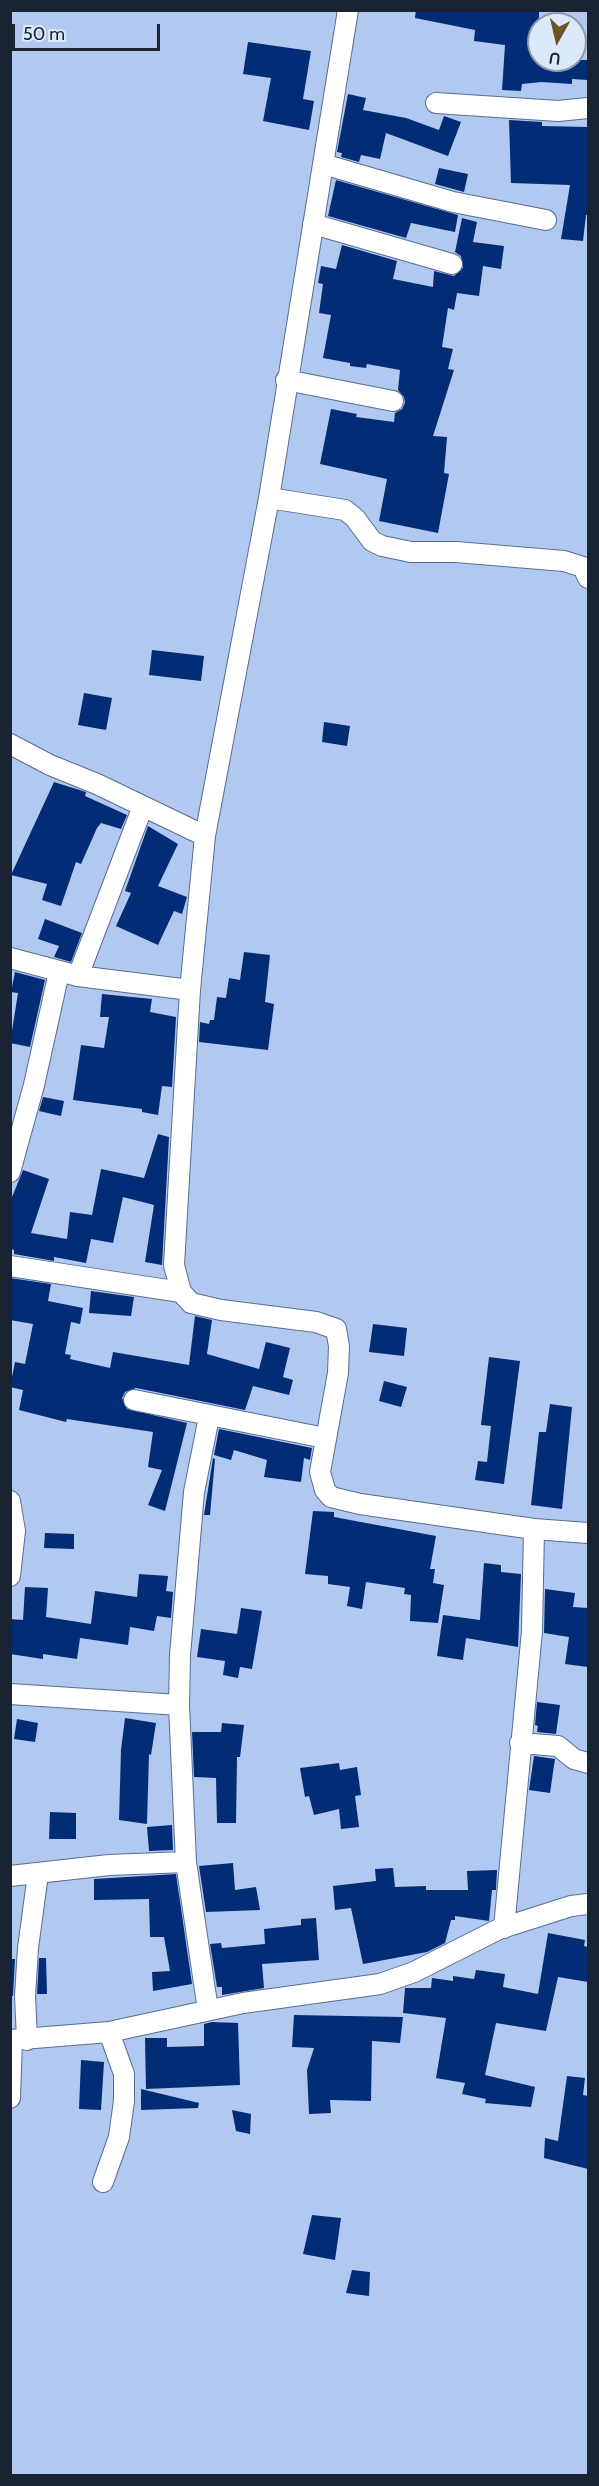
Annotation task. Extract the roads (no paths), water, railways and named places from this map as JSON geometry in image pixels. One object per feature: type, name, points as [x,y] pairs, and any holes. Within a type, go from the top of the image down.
[{"type":"street","points":[[348,10],[286,380],[269,498],[205,836],[190,990],[174,1265],[182,1292],[191,1303],[316,1322],[336,1329],[339,1347],[338,1373],[325,1438],[321,1478],[328,1494],[338,1501],[534,1529],[588,1533]]},
{"type":"street","points":[[436,103],[558,111],[588,108]]},
{"type":"street","points":[[323,164],[453,202],[546,220]]},
{"type":"street","points":[[313,224],[452,264]]},
{"type":"street","points":[[286,380],[393,401]]},
{"type":"street","points":[[269,498],[345,510],[355,518],[372,541],[382,546],[411,552],[456,552],[564,561],[583,567],[588,578]]},
{"type":"street","points":[[10,744],[50,765],[205,836]]},
{"type":"street","points":[[10,1172],[68,974],[143,806]]},
{"type":"street","points":[[10,958],[68,974],[190,990]]},
{"type":"street","points":[[10,1266],[182,1292]]},
{"type":"street","points":[[134,1400],[209,1417],[325,1438]]},
{"type":"street","points":[[208,2010],[186,1862],[179,1705],[180,1655],[194,1492],[209,1417]]},
{"type":"street","points":[[10,1501],[15,1531],[10,1576]]},
{"type":"street","points":[[504,1928],[531,1631],[534,1529]]},
{"type":"street","points":[[10,1694],[179,1705]]},
{"type":"street","points":[[520,1743],[558,1746],[574,1758],[588,1763]]},
{"type":"street","points":[[10,1876],[109,1865],[186,1862]]},
{"type":"street","points":[[10,2098],[25,1996],[38,1874]]},
{"type":"street","points":[[17,2040],[109,2031],[208,2010],[381,1983],[414,1972],[504,1928],[571,1906],[588,1904]]},
{"type":"street","points":[[103,2182],[119,2137],[124,2101],[124,2074],[109,2031]]}]
